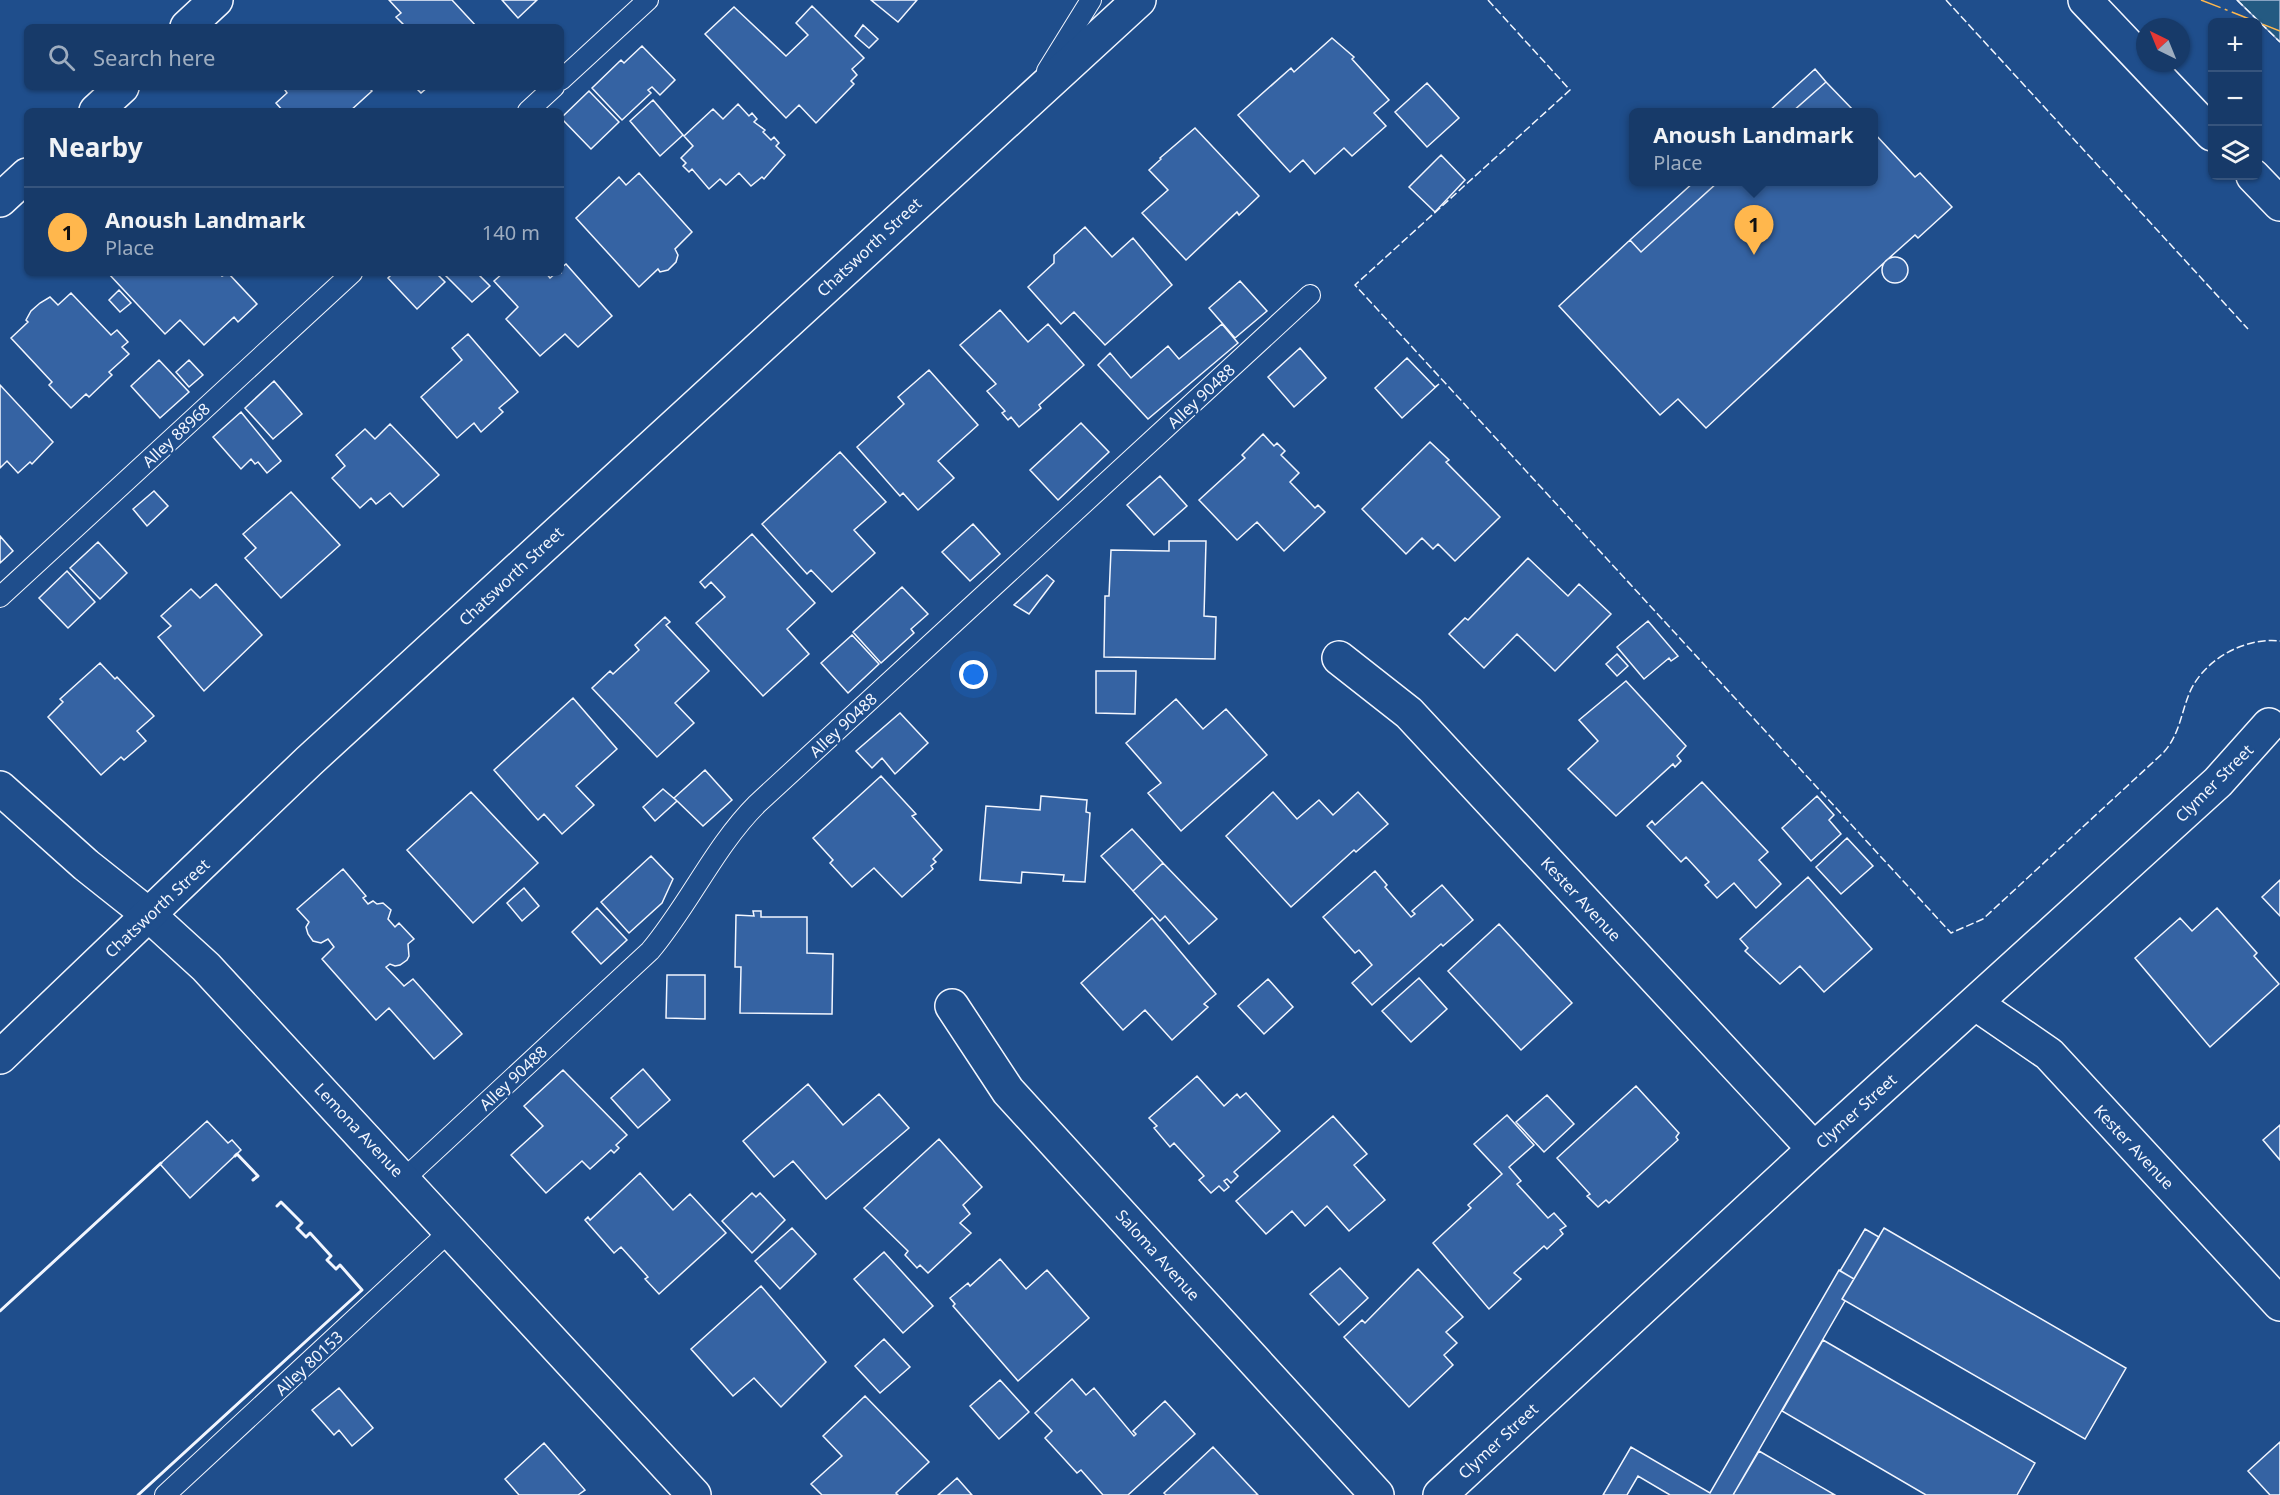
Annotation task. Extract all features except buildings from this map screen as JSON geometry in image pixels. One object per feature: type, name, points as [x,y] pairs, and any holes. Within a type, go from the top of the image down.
[{"type":"street","points":[[190,24],[216,0]]},
{"type":"street","name":"Chatsworth Street","points":[[0,1057],[309,761],[1139,0]]},
{"type":"street","points":[[2085,0],[2208,130]]},
{"type":"street","points":[[99,108],[119,90]]},
{"type":"street","points":[[0,200],[24,178]]},
{"type":"street","points":[[2257,180],[2280,204]]},
{"type":"street","name":"Kester Avenue","points":[[1339,658],[1408,713],[1814,1149]]},
{"type":"street","name":"Clymer Street","points":[[1440,1495],[1814,1149],[2218,782],[2269,725]]},
{"type":"street","name":"Lemona Avenue","points":[[0,789],[86,865],[149,915],[206,967],[452,1230],[694,1495]]},
{"type":"street","name":"Kester Avenue","points":[[1976,1004],[2049,1054],[2280,1304]]},
{"type":"street","name":"Saloma Avenue","points":[[952,1006],[1008,1091],[1377,1495]]},
{"type":"lane","points":[[564,77],[648,0]]},
{"type":"lane","name":"Chatsworth Street","points":[[1029,101],[1091,0]]},
{"type":"lane","points":[[531,108],[551,90]]},
{"type":"lane","name":"Alley 88968","points":[[0,597],[349,276]]},
{"type":"lane","name":"Alley 90488","points":[[404,1179],[650,951],[671,927],[741,820],[757,804],[1310,296]]},
{"type":"lane","name":"Alley 80153","points":[[165,1495],[452,1230]]},
{"type":"shaded area","points":[[2237,0],[2280,0],[2280,42],[2262,24],[2262,18],[2255,18]]},
{"type":"fence","points":[[1488,0],[1570,90],[1355,285],[1951,933],[1983,919],[2163,753],[2176,732],[2195,682],[2214,661],[2239,647],[2266,641],[2280,641]]},
{"type":"fence","points":[[1946,0],[2248,329]]},
{"type":"fence","points":[[2237,0],[2280,42]]},
{"type":"wall","points":[[235,1156],[237,1154],[258,1176],[253,1180]]},
{"type":"wall","points":[[0,1311],[161,1163]]},
{"type":"wall","points":[[138,1495],[362,1290],[340,1265],[336,1269],[327,1260],[331,1256],[310,1233],[306,1237],[297,1228],[302,1223],[281,1202],[277,1206]]},
{"type":"power","points":[[2201,0],[2280,31]]},
{"type":"place","name":"Anoush Landmark","points":[[1754,255]]}]
